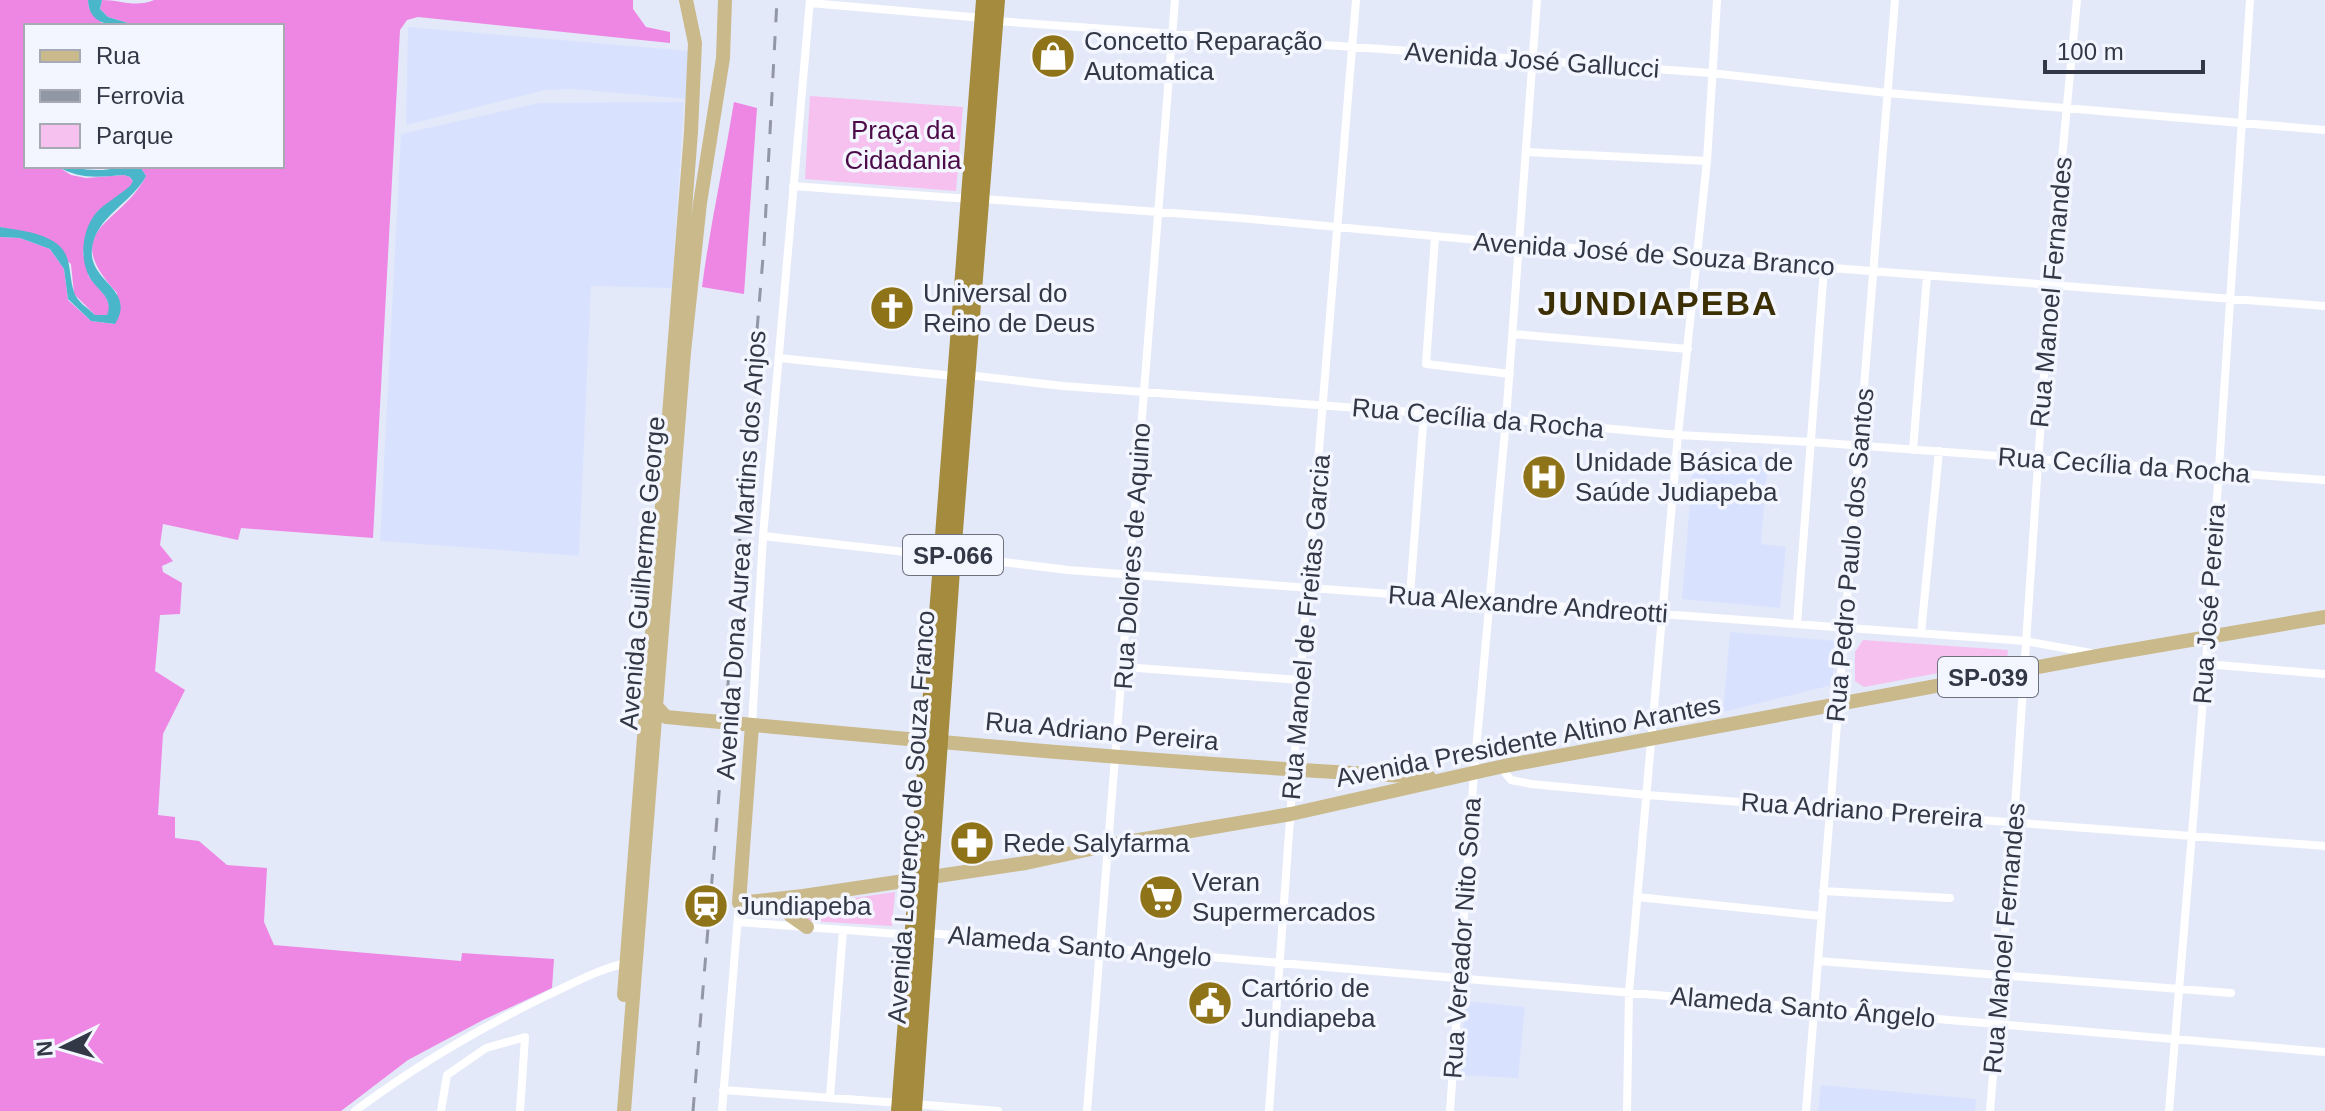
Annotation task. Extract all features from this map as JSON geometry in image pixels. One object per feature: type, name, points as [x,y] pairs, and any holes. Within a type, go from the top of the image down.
[{"type":"highway","name":"Avenida Lourenço de Souza Franco","points":[[984,0],[989,20]]},
{"type":"highway","name":"Avenida Lourenço de Souza Franco","points":[[907,1107],[989,20],[997,0]]},
{"type":"main road","name":"Avenida Guilherme George","points":[[624,1111],[631,962],[688,177],[695,43],[686,0]]},
{"type":"main road","name":"Avenida Guilherme George","points":[[615,1111],[659,717],[695,244],[724,41],[725,0]]},
{"type":"main road","name":"Avenida Presidente Altino Arantes","points":[[739,903],[1026,863],[1109,845],[1291,814],[1504,766],[2325,617]]},
{"type":"main road","name":"Rua Adriano Pereira","points":[[659,717],[1294,771],[1449,778]]},
{"type":"main road","name":"Avenida Dona Aurea Martins dos Anjos","points":[[739,903],[752,725]]},
{"type":"main road","points":[[803,896],[792,906],[790,915],[807,927]]},
{"type":"street","name":"Rua Dolores de Aquino","points":[[1087,1111],[1175,0]]},
{"type":"street","name":"Rua Manoel de Freitas Garcia","points":[[1269,1111],[1300,680],[1356,0]]},
{"type":"street","name":"Rua Vereador Nito Sona","points":[[1450,1111],[1474,773],[1510,374],[1537,0]]},
{"type":"street","points":[[1627,1111],[1629,992],[1678,435],[1707,161],[1717,0]]},
{"type":"street","name":"Rua Pedro Paulo dos Santos","points":[[1806,1111],[1895,0]]},
{"type":"street","name":"Rua Manoel Fernandes","points":[[1990,1111],[2014,822],[2050,285],[2077,0]]},
{"type":"street","name":"Rua José Pereira","points":[[2169,1111],[2206,664],[2250,0]]},
{"type":"street","name":"Avenida José Gallucci","points":[[810,2],[989,20],[1711,73],[1887,93],[2325,130]]},
{"type":"street","name":"Avenida Dona Aurea Martins dos Anjos","points":[[752,725],[763,536],[810,2]]},
{"type":"street","points":[[1526,152],[1707,161]]},
{"type":"street","name":"Avenida José de Souza Branco","points":[[793,186],[1240,218],[1520,244],[2325,306]]},
{"type":"street","points":[[1435,237],[1426,364],[1510,374]]},
{"type":"street","points":[[1797,624],[1824,268]]},
{"type":"street","points":[[1913,450],[1927,276]]},
{"type":"street","points":[[1513,334],[1688,349]]},
{"type":"street","name":"Rua Cecília da Rocha","points":[[779,358],[1145,392],[1678,435],[2325,480]]},
{"type":"street","points":[[1410,595],[1424,413]]},
{"type":"street","points":[[1921,633],[1939,451]]},
{"type":"street","name":"Rua Alexandre Andreotti","points":[[763,536],[1131,574],[2025,641],[2103,655]]},
{"type":"street","points":[[2206,664],[2325,674]]},
{"type":"street","points":[[1124,667],[1300,680]]},
{"type":"street","name":"Rua Adriano Prereira","points":[[1504,766],[1511,780],[1531,784],[2325,846]]},
{"type":"street","points":[[1823,891],[1950,898]]},
{"type":"street","points":[[1637,897],[1821,916]]},
{"type":"street","name":"Avenida Dona Aurea Martins dos Anjos","points":[[722,1111],[739,903]]},
{"type":"street","name":"Alameda Santo Angelo","points":[[738,922],[1281,963]]},
{"type":"street","points":[[830,1097],[843,930]]},
{"type":"street","points":[[1818,961],[2231,993]]},
{"type":"street","points":[[355,1111],[473,1032],[601,970],[631,962]]},
{"type":"street","name":"Alameda Santo Ângelo","points":[[1281,963],[2325,1052]]},
{"type":"street","points":[[441,1111],[447,1075],[486,1048],[525,1037],[520,1111]]},
{"type":"street","points":[[723,1090],[830,1097],[907,1107],[998,1111]]},
{"type":"shaded area","points":[[0,0],[88,0],[89,8],[106,24],[24,24],[24,168],[60,168],[71,175],[86,178],[124,175],[133,181],[131,186],[97,212],[83,253],[89,277],[106,297],[110,308],[107,315],[95,315],[74,294],[71,264],[30,233],[0,227]]},
{"type":"shaded area","points":[[102,0],[134,4],[154,0],[633,0],[633,9],[646,27],[670,32],[670,43],[418,17],[407,20],[400,30],[373,538],[241,528],[238,540],[163,524],[160,545],[173,561],[162,566],[163,572],[182,583],[180,614],[160,615],[155,671],[185,690],[163,734],[158,815],[175,817],[175,838],[199,841],[227,865],[267,868],[264,922],[274,945],[461,961],[462,953],[554,959],[552,988],[408,1060],[341,1111],[0,1111],[0,237],[20,238],[50,249],[64,269],[68,300],[91,321],[115,324],[117,293],[100,271],[93,254],[93,241],[100,229],[135,193],[146,176],[141,168],[284,168],[284,24],[131,24],[108,17],[100,9]]},
{"type":"shaded area","points":[[408,27],[689,51],[687,99],[573,89],[545,90],[406,125]]},
{"type":"shaded area","points":[[684,102],[672,288],[591,286],[579,556],[380,541],[401,134],[539,103]]},
{"type":"shaded area","points":[[734,102],[757,108],[744,294],[702,287]]},
{"type":"shaded area","points":[[1694,452],[1768,457],[1761,544],[1786,547],[1780,608],[1682,599]]},
{"type":"shaded area","points":[[1730,632],[1836,641],[1832,685],[1723,712]]},
{"type":"shaded area","points":[[1465,1001],[1525,1007],[1518,1078],[1460,1075]]},
{"type":"shaded area","points":[[1821,1085],[1976,1099],[1975,1111],[1818,1111]]},
{"type":"green space","name":"Praça da Cidadania","points":[[810,96],[963,107],[956,191],[805,179]]},
{"type":"green space","points":[[1863,640],[2008,650],[2007,660],[1864,687],[1855,681],[1855,652]]},
{"type":"green space","points":[[895,892],[892,926],[811,921],[798,916],[797,911],[805,905]]},
{"type":"water","points":[[88,0],[102,0],[100,9],[108,17],[131,24],[106,24],[93,16]]},
{"type":"water","points":[[61,168],[141,168],[146,176],[100,228],[92,249],[97,270],[120,302],[115,324],[91,321],[68,299],[64,269],[50,249],[20,238],[0,237],[0,227],[37,234],[57,244],[66,255],[78,299],[95,315],[107,315],[107,299],[90,278],[84,262],[85,236],[96,213],[133,181],[124,175],[81,176]]},
{"type":"railway","points":[[693,1111],[764,245],[777,0]]},
{"type":"place","name":"Concetto Reparação Automatica","points":[[1053,56]]},
{"type":"place","name":"Universal do Reino de Deus","points":[[892,308]]},
{"type":"place","name":"Unidade Básica de Saúde Judiapeba","points":[[1544,477]]},
{"type":"place","name":"Rede Salyfarma","points":[[972,843]]},
{"type":"place","name":"Veran Supermercados","points":[[1161,897]]},
{"type":"place","name":"Jundiapeba","points":[[706,906]]},
{"type":"place","name":"Cartório de Jundiapeba","points":[[1210,1003]]},
{"type":"district","name":"JUNDIAPEBA","points":[[1658,303]]}]
